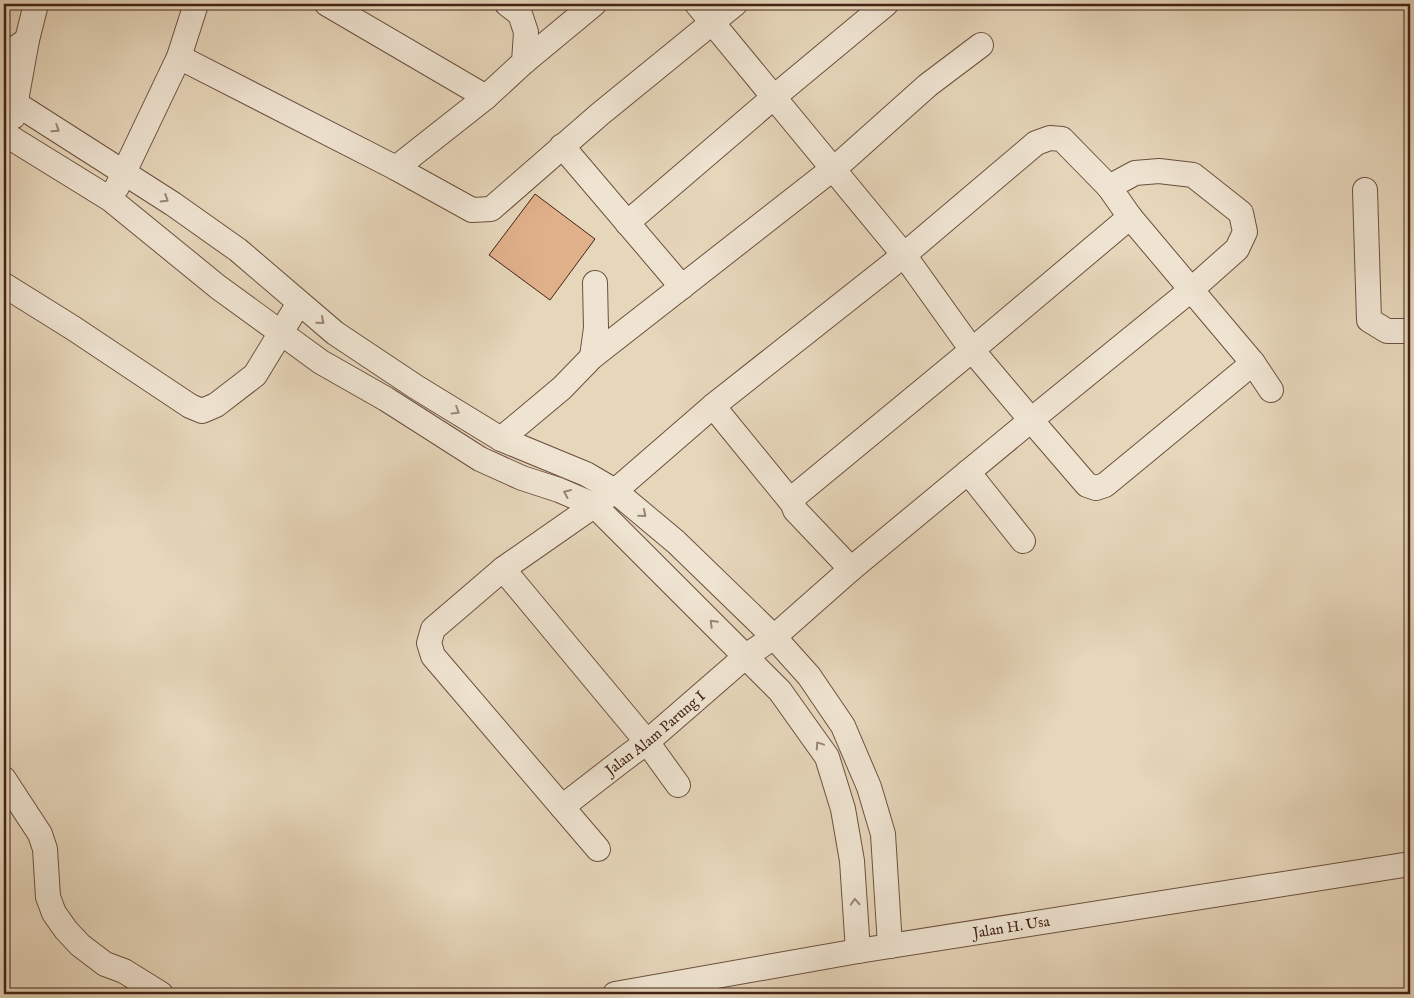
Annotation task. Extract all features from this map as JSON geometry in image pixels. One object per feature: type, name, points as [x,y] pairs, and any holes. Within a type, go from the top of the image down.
[{"type":"street","points":[[36,4],[6,143],[110,199],[218,287],[321,362],[386,399],[480,459],[522,478],[559,490],[594,505],[780,691],[827,757],[843,809],[852,862],[858,951]]},
{"type":"street","points":[[110,199],[124,174],[179,57],[196,4]]},
{"type":"street","points":[[326,4],[486,97]]},
{"type":"street","points":[[507,4],[520,14],[526,32],[524,62]]},
{"type":"street","points":[[396,168],[486,97],[524,62],[594,4]]},
{"type":"street","points":[[697,4],[714,22],[904,255],[972,350],[1087,485],[1096,488],[1105,485],[1252,363]]},
{"type":"street","points":[[179,57],[396,168],[472,210],[491,209],[562,146],[735,4]]},
{"type":"street","points":[[627,223],[886,4]]},
{"type":"street","points":[[4,56],[27,40]]},
{"type":"street","points":[[501,439],[562,388],[592,357],[833,168],[884,126],[928,85],[981,45]]},
{"type":"street","points":[[15,103],[173,204],[238,250],[335,333],[416,387],[501,439],[586,474],[616,491],[676,542],[774,637],[809,676],[843,726],[869,788],[883,834],[890,946]]},
{"type":"street","points":[[598,849],[433,656],[428,643],[433,628],[503,569],[616,491],[713,406],[904,255],[1036,143],[1050,138],[1062,139],[1109,187],[1130,217],[1192,289],[1252,363],[1271,390]]},
{"type":"street","points":[[562,146],[682,287]]},
{"type":"street","name":"Jalan Alam Parung I","points":[[562,807],[647,742],[746,656],[774,637],[851,569],[1192,289],[1237,249],[1244,232],[1241,213],[1193,175],[1160,170],[1135,173],[1109,187]]},
{"type":"street","points":[[1365,190],[1368,320],[1387,331],[1410,331]]},
{"type":"street","points":[[793,504],[795,496],[1130,217]]},
{"type":"street","points":[[592,357],[596,328],[595,283]]},
{"type":"street","points":[[4,284],[190,406],[202,411],[216,405],[255,375],[299,303]]},
{"type":"street","points":[[713,406],[793,504],[795,510],[851,569]]},
{"type":"street","points":[[522,478],[540,456]]},
{"type":"street","points":[[968,472],[1023,541]]},
{"type":"street","points":[[503,569],[647,742],[678,785]]},
{"type":"street","points":[[4,779],[40,834],[45,849],[48,897],[54,913],[66,930],[80,945],[105,964],[124,971],[161,994]]},
{"type":"street","name":"Jalan H. Usa","points":[[615,994],[858,951],[1410,864]]},
{"type":"building","points":[[535,194],[595,239],[550,300],[489,255]]}]
